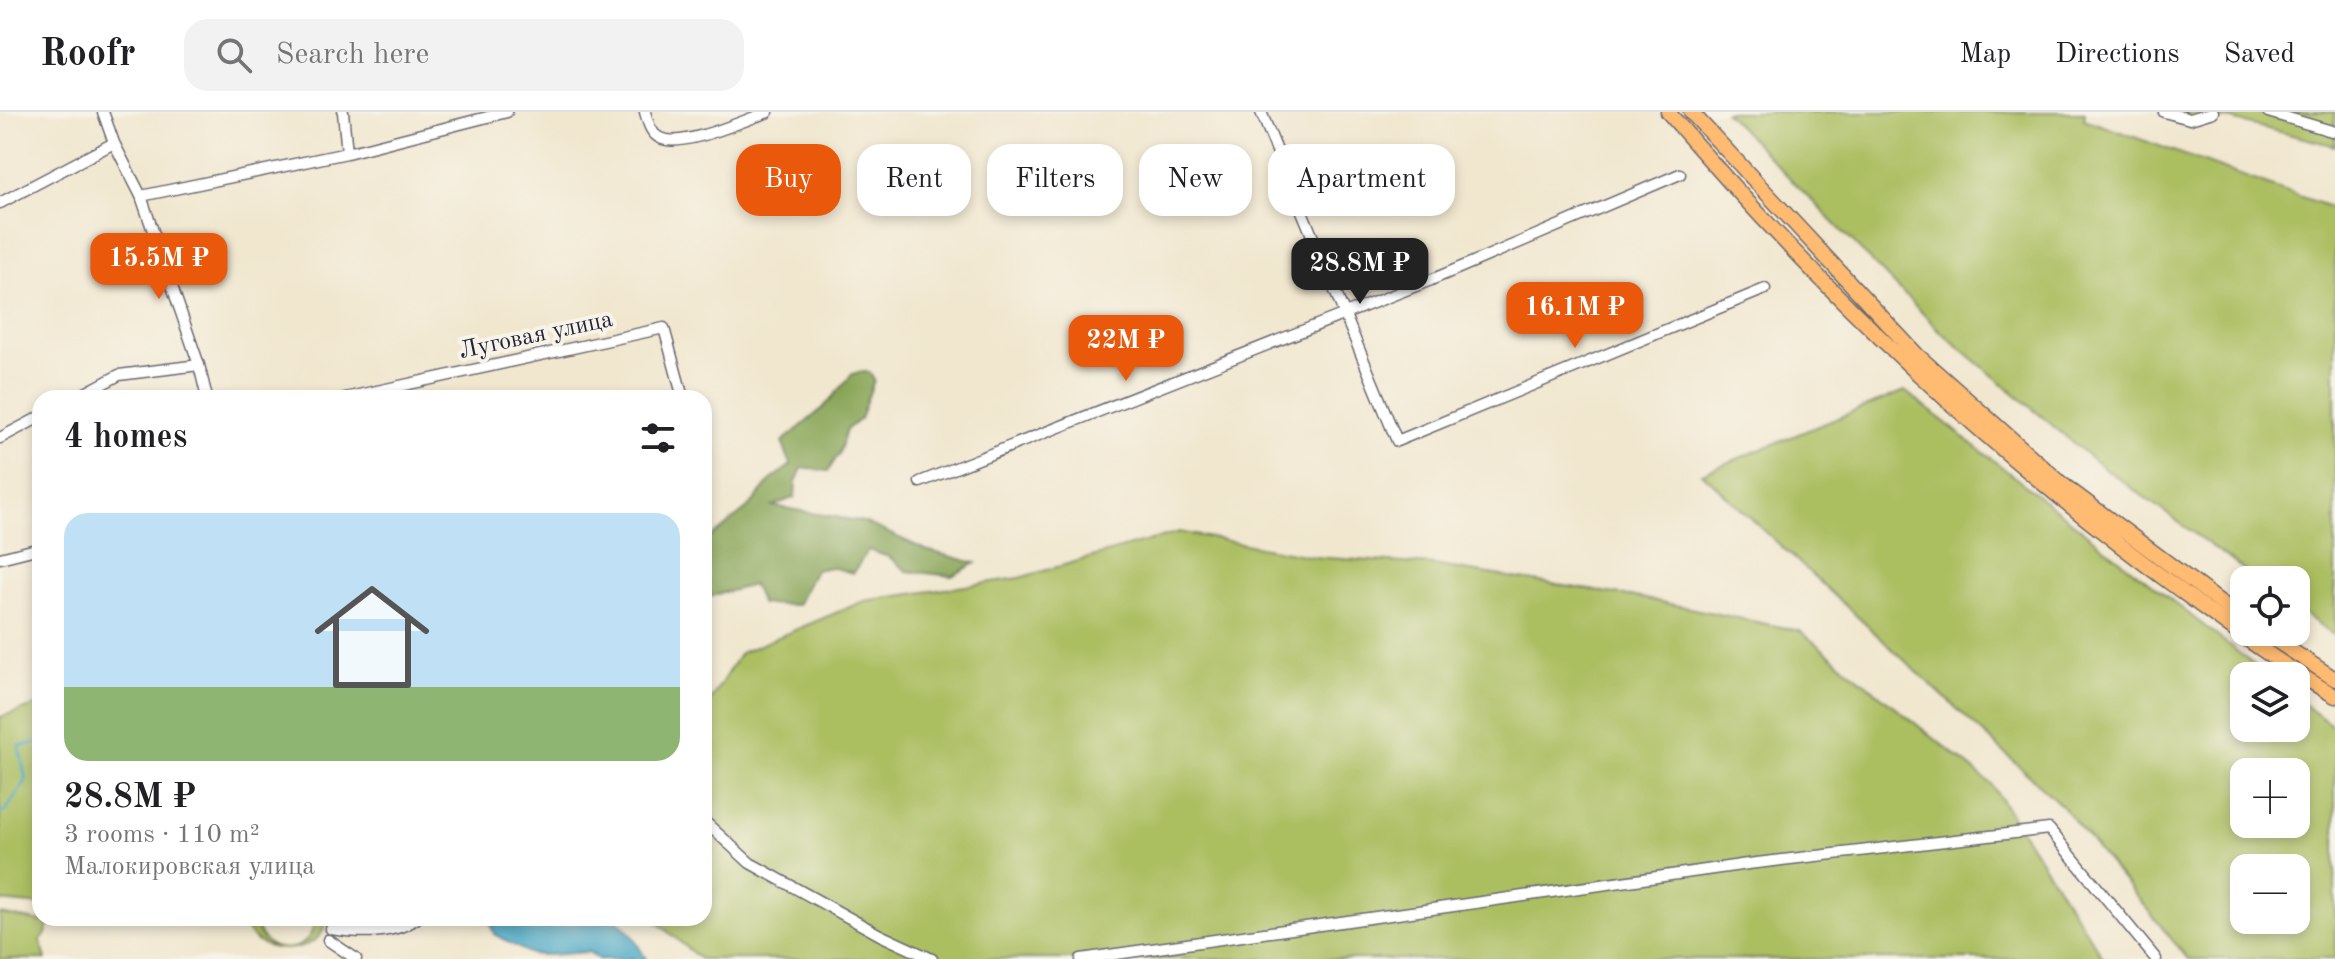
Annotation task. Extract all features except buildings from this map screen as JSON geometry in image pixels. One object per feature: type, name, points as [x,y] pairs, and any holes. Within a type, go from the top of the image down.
[{"type":"main road","points":[[1668,112],[1721,174],[1915,374],[2015,463],[2115,543],[2229,626],[2335,696]]},
{"type":"main road","points":[[1691,112],[1917,355],[2062,484],[2230,610]]},
{"type":"main road","points":[[2284,646],[2335,679]]},
{"type":"street","points":[[103,112],[114,143],[141,196],[205,390]]},
{"type":"street","points":[[343,112],[347,153]]},
{"type":"street","points":[[141,196],[347,153],[507,112]]},
{"type":"street","points":[[645,112],[655,135],[660,139],[678,141],[768,112]]},
{"type":"street","points":[[1261,112],[1397,441],[1765,289]]},
{"type":"street","points":[[2164,112],[2190,119],[2213,112]]},
{"type":"street","points":[[2268,112],[2335,132]]},
{"type":"street","points":[[0,203],[114,143]]},
{"type":"street","points":[[920,482],[1431,280],[1680,174]]},
{"type":"street","name":"Луговая улица","points":[[381,390],[664,328],[681,390]]},
{"type":"street","points":[[91,390],[119,375],[199,365]]},
{"type":"street","points":[[0,438],[32,421]]},
{"type":"street","points":[[0,558],[32,550]]},
{"type":"street","points":[[712,828],[750,863],[880,935],[932,959]]},
{"type":"street","points":[[1081,959],[1748,864],[2049,829],[2156,959]]},
{"type":"street","points":[[356,959],[329,935],[396,926]]},
{"type":"green space","points":[[1725,112],[2085,112],[2084,119],[2335,209],[2335,636],[2310,618],[2310,566],[2239,566],[2096,462],[1940,331]]},
{"type":"green space","points":[[2161,112],[2335,112],[2335,146],[2228,119],[2175,123]]},
{"type":"green space","points":[[862,371],[870,373],[874,380],[860,419],[846,430],[839,454],[828,471],[802,468],[796,482],[795,497],[773,506],[864,522],[926,550],[976,563],[952,576],[907,571],[889,557],[868,550],[853,573],[831,567],[815,570],[797,605],[761,604],[753,585],[712,596],[712,537],[749,507],[770,481],[791,465],[782,442],[823,408],[852,374]]},
{"type":"green space","points":[[1905,391],[2250,662],[2230,662],[2230,742],[2310,742],[2310,709],[2335,728],[2335,959],[2188,959],[2062,806],[1702,473]]},
{"type":"green space","points":[[1179,532],[1314,557],[1433,565],[1641,598],[1800,631],[1991,784],[2104,959],[700,959],[661,926],[712,926],[712,698],[740,653],[864,601],[1019,578]]},
{"type":"green space","points":[[32,707],[32,904],[0,901],[0,717]]},
{"type":"green space","points":[[0,914],[32,920],[32,926],[47,926],[46,934],[40,940],[46,959],[0,959]]},
{"type":"green space","points":[[247,926],[257,926],[265,941],[285,949],[270,947],[257,941]]},
{"type":"green space","points":[[313,926],[323,926],[313,941],[285,949],[306,941]]},
{"type":"water","points":[[491,926],[623,926],[646,959],[598,959],[589,952],[534,954],[494,934]]},
{"type":"waterway","points":[[0,814],[26,781],[19,746],[32,744]]}]
